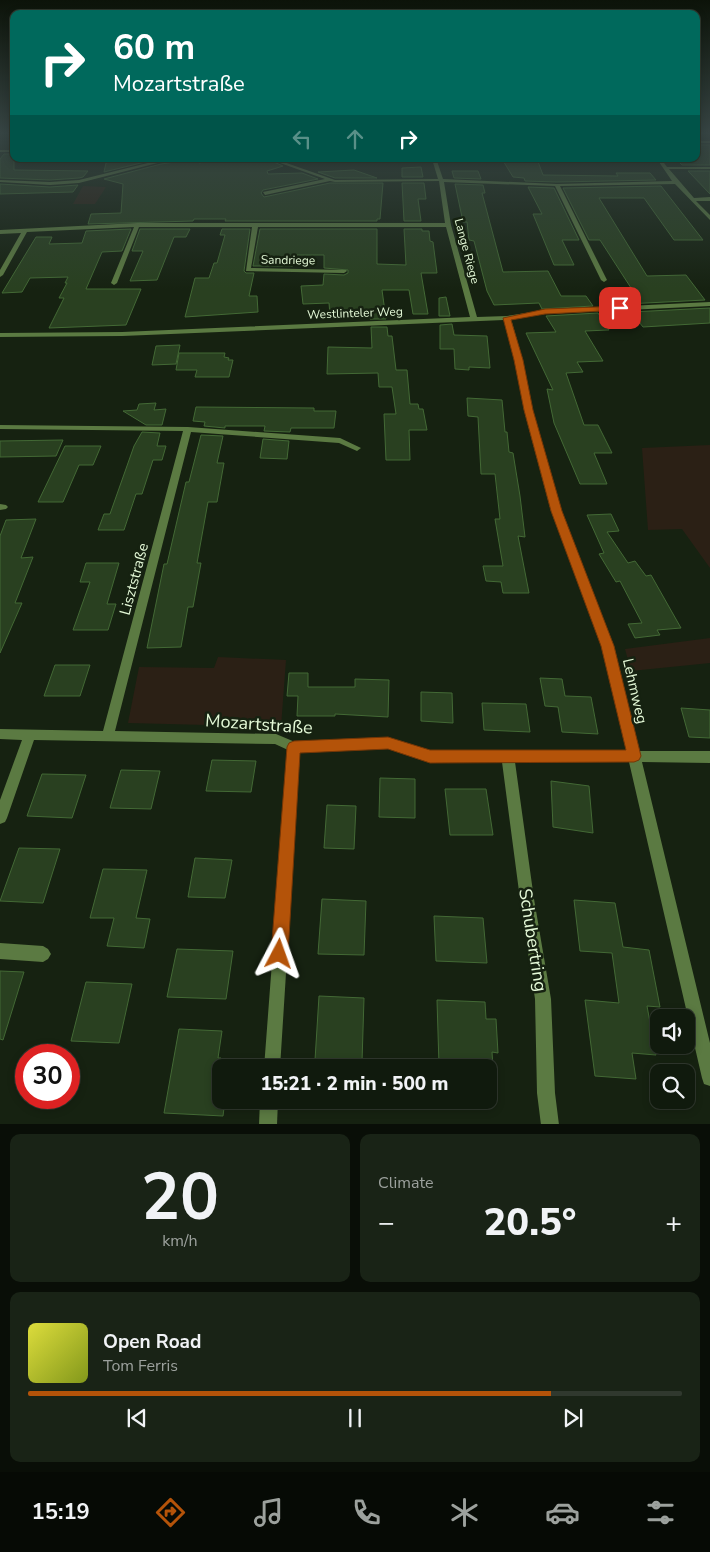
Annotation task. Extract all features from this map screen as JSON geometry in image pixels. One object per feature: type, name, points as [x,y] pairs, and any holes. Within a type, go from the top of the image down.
[{"type":"street","points":[[265,193],[307,184]]},
{"type":"street","name":"Lange Riege","points":[[442,184],[448,225],[474,319]]},
{"type":"street","points":[[544,184],[579,184]]},
{"type":"street","points":[[679,184],[710,218]]},
{"type":"street","points":[[557,185],[604,280]]},
{"type":"street","points":[[694,199],[710,199]]},
{"type":"street","points":[[0,232],[137,225],[448,225]]},
{"type":"street","points":[[114,283],[137,225]]},
{"type":"street","name":"Sandriege","points":[[255,226],[248,270],[344,272]]},
{"type":"street","points":[[0,275],[25,231]]},
{"type":"street","name":"Westlinteler Weg","points":[[0,335],[122,334],[507,318],[545,312],[710,304]]},
{"type":"street","name":"Lehmweg","points":[[507,318],[528,410],[556,511],[608,646],[710,1078]]},
{"type":"street","points":[[0,427],[188,429],[340,442],[357,448]]},
{"type":"street","name":"Lisztstraße","points":[[108,736],[188,429]]},
{"type":"street","name":"Mozartstraße","points":[[0,734],[276,739],[294,747],[388,743],[430,756],[710,757]]},
{"type":"street","points":[[0,818],[30,735]]},
{"type":"street","points":[[273,1059],[294,747]]},
{"type":"street","name":"Schubertring","points":[[508,757],[527,899],[543,999],[546,1093],[550,1124]]},
{"type":"street","points":[[0,951],[43,954]]},
{"type":"street","points":[[268,1124],[269,1109]]},
{"type":"shaded area","points":[[83,186],[106,187],[95,204],[73,204]]},
{"type":"shaded area","points":[[710,445],[710,568],[682,529],[648,530],[642,448]]},
{"type":"shaded area","points":[[710,638],[710,663],[631,671],[625,649]]},
{"type":"shaded area","points":[[218,657],[286,660],[281,727],[128,723],[139,667],[214,668]]},
{"type":"building","points":[[0,184],[50,187],[78,185],[73,192],[0,194]]},
{"type":"building","points":[[123,184],[291,184],[263,190],[261,193],[264,197],[323,184],[383,184],[380,219],[377,219],[377,221],[225,221],[226,219],[194,219],[193,221],[88,224],[91,214],[121,213]]},
{"type":"building","points":[[402,184],[424,184],[426,199],[418,199],[421,221],[404,221]]},
{"type":"building","points":[[455,184],[483,185],[485,193],[482,193],[503,272],[548,271],[561,296],[586,296],[593,306],[542,309],[539,303],[494,305],[487,291],[474,241],[469,240],[467,222],[463,222]]},
{"type":"building","points":[[701,184],[710,184],[710,194]]},
{"type":"building","points":[[661,186],[703,240],[674,240],[644,198],[599,198],[647,276],[686,275],[705,300],[626,304],[618,294],[630,294],[628,291],[633,291],[600,240],[589,240],[563,188]]},
{"type":"building","points":[[528,187],[554,188],[579,240],[562,240],[574,265],[554,265],[533,214],[542,214]]},
{"type":"building","points":[[131,229],[122,251],[102,252],[86,289],[141,289],[126,325],[49,328],[64,298],[59,298],[68,277],[30,278],[22,292],[2,293],[36,237],[52,237],[49,244],[82,243],[86,231]]},
{"type":"building","points":[[140,229],[190,229],[186,237],[174,237],[157,280],[130,281],[143,251],[132,251]]},
{"type":"building","points":[[222,229],[250,229],[244,271],[246,273],[254,273],[249,296],[257,296],[258,312],[185,317],[195,278],[209,278],[214,263],[217,263],[225,235],[220,235]]},
{"type":"building","points":[[260,229],[377,229],[377,264],[406,265],[404,229],[429,231],[430,241],[433,242],[437,273],[421,273],[428,314],[413,314],[409,290],[382,290],[386,319],[370,319],[370,314],[330,315],[329,303],[303,304],[301,286],[323,285],[324,274],[344,275],[348,273],[348,270],[324,268],[324,255],[294,255],[293,266],[253,266]]},
{"type":"building","points":[[446,297],[450,316],[439,316],[439,298]]},
{"type":"building","points":[[710,308],[710,323],[643,327],[631,312]]},
{"type":"building","points":[[598,313],[609,330],[585,331],[603,361],[577,362],[583,372],[566,373],[584,425],[598,425],[612,453],[594,453],[607,484],[580,484],[554,423],[547,389],[553,390],[526,333],[556,332],[546,316]]},
{"type":"building","points":[[452,324],[454,335],[487,336],[490,368],[469,367],[469,370],[455,369],[454,349],[440,349],[440,325]]},
{"type":"building","points":[[371,327],[387,327],[388,336],[392,336],[396,370],[407,370],[410,404],[418,404],[419,409],[423,409],[427,430],[409,430],[410,460],[386,460],[384,414],[396,414],[392,387],[379,387],[378,373],[327,374],[328,347],[372,348]]},
{"type":"building","points":[[180,345],[176,364],[152,365],[156,346]]},
{"type":"building","points":[[179,353],[225,353],[224,357],[229,358],[228,360],[233,360],[229,377],[195,377],[197,370],[176,370]]},
{"type":"building","points":[[467,398],[502,400],[505,432],[507,432],[509,452],[513,453],[520,496],[525,537],[518,536],[529,593],[503,593],[501,582],[486,581],[483,566],[503,566],[495,519],[500,519],[495,474],[481,474],[478,417],[468,416]]},
{"type":"building","points":[[156,403],[154,410],[166,409],[162,425],[146,425],[123,411],[137,410],[139,404]]},
{"type":"building","points":[[196,407],[314,408],[314,411],[336,411],[334,428],[291,428],[290,432],[264,431],[265,426],[225,426],[225,428],[204,426],[205,422],[193,421]]},
{"type":"building","points":[[142,432],[160,433],[157,446],[166,446],[162,460],[153,460],[142,494],[136,494],[124,530],[98,530],[104,514],[110,514],[134,446]]},
{"type":"building","points":[[201,435],[223,436],[217,463],[224,463],[217,502],[208,502],[197,563],[201,563],[193,607],[188,607],[181,647],[147,648],[164,564],[167,564],[186,482],[189,482]]},
{"type":"building","points":[[263,439],[289,441],[287,459],[260,458]]},
{"type":"building","points":[[63,440],[56,456],[0,457],[0,441]]},
{"type":"building","points":[[65,446],[101,446],[93,465],[79,465],[63,502],[38,502]]},
{"type":"building","points":[[611,514],[619,531],[607,532],[628,563],[635,561],[646,576],[651,575],[681,628],[657,630],[660,635],[635,638],[628,624],[642,623],[620,581],[616,582],[599,554],[604,553],[587,515]]},
{"type":"building","points":[[36,519],[21,558],[33,557],[15,603],[22,603],[0,653],[0,536],[6,520]]},
{"type":"building","points":[[86,563],[119,563],[107,604],[116,604],[108,630],[73,630],[90,582],[80,582]]},
{"type":"building","points":[[55,665],[90,665],[80,696],[44,696]]},
{"type":"building","points":[[289,673],[308,673],[308,687],[355,687],[355,679],[389,680],[388,717],[335,714],[335,716],[297,716],[298,696],[287,696]]},
{"type":"building","points":[[540,678],[562,679],[565,696],[591,697],[598,734],[562,732],[558,707],[545,706]]},
{"type":"building","points":[[421,692],[452,693],[453,723],[421,721]]},
{"type":"building","points":[[482,703],[526,704],[530,732],[484,730]]},
{"type":"building","points":[[681,708],[710,710],[710,738],[689,737]]},
{"type":"building","points":[[212,760],[256,761],[251,792],[206,791]]},
{"type":"building","points":[[121,770],[160,771],[151,809],[110,808]]},
{"type":"building","points":[[42,774],[86,775],[72,818],[27,816]]},
{"type":"building","points":[[380,778],[415,779],[415,818],[379,817]]},
{"type":"building","points":[[551,781],[589,786],[593,833],[553,827]]},
{"type":"building","points":[[445,789],[486,789],[493,835],[450,835]]},
{"type":"building","points":[[327,805],[356,806],[354,849],[324,848]]},
{"type":"building","points":[[19,848],[60,849],[43,903],[0,901]]},
{"type":"building","points":[[195,858],[232,860],[225,898],[188,897]]},
{"type":"building","points":[[103,869],[147,870],[136,918],[150,919],[144,948],[107,946],[114,918],[90,918]]},
{"type":"building","points":[[322,899],[366,901],[364,955],[318,954]]},
{"type":"building","points":[[574,900],[615,903],[623,947],[649,950],[660,1007],[647,1006],[650,1022],[650,1054],[656,1055],[632,1053],[636,1079],[595,1076],[585,1000],[619,1003],[612,953],[580,951]]},
{"type":"building","points":[[434,916],[483,918],[487,963],[436,961]]},
{"type":"building","points":[[177,949],[233,951],[226,999],[167,997]]},
{"type":"building","points":[[0,971],[24,972],[3,1040],[0,1039]]},
{"type":"building","points":[[86,982],[132,984],[119,1043],[71,1041]]},
{"type":"building","points":[[319,996],[364,998],[362,1059],[315,1059]]},
{"type":"building","points":[[437,1000],[485,1002],[486,1019],[496,1019],[498,1053],[492,1052],[492,1059],[439,1059]]},
{"type":"building","points":[[179,1029],[222,1031],[218,1058],[221,1059],[212,1059],[212,1109],[224,1109],[223,1116],[164,1113]]},
{"type":"route","points":[[279,954],[294,747],[388,743],[430,756],[634,756],[608,646],[556,511],[528,410],[507,318],[545,312],[620,308]]}]
